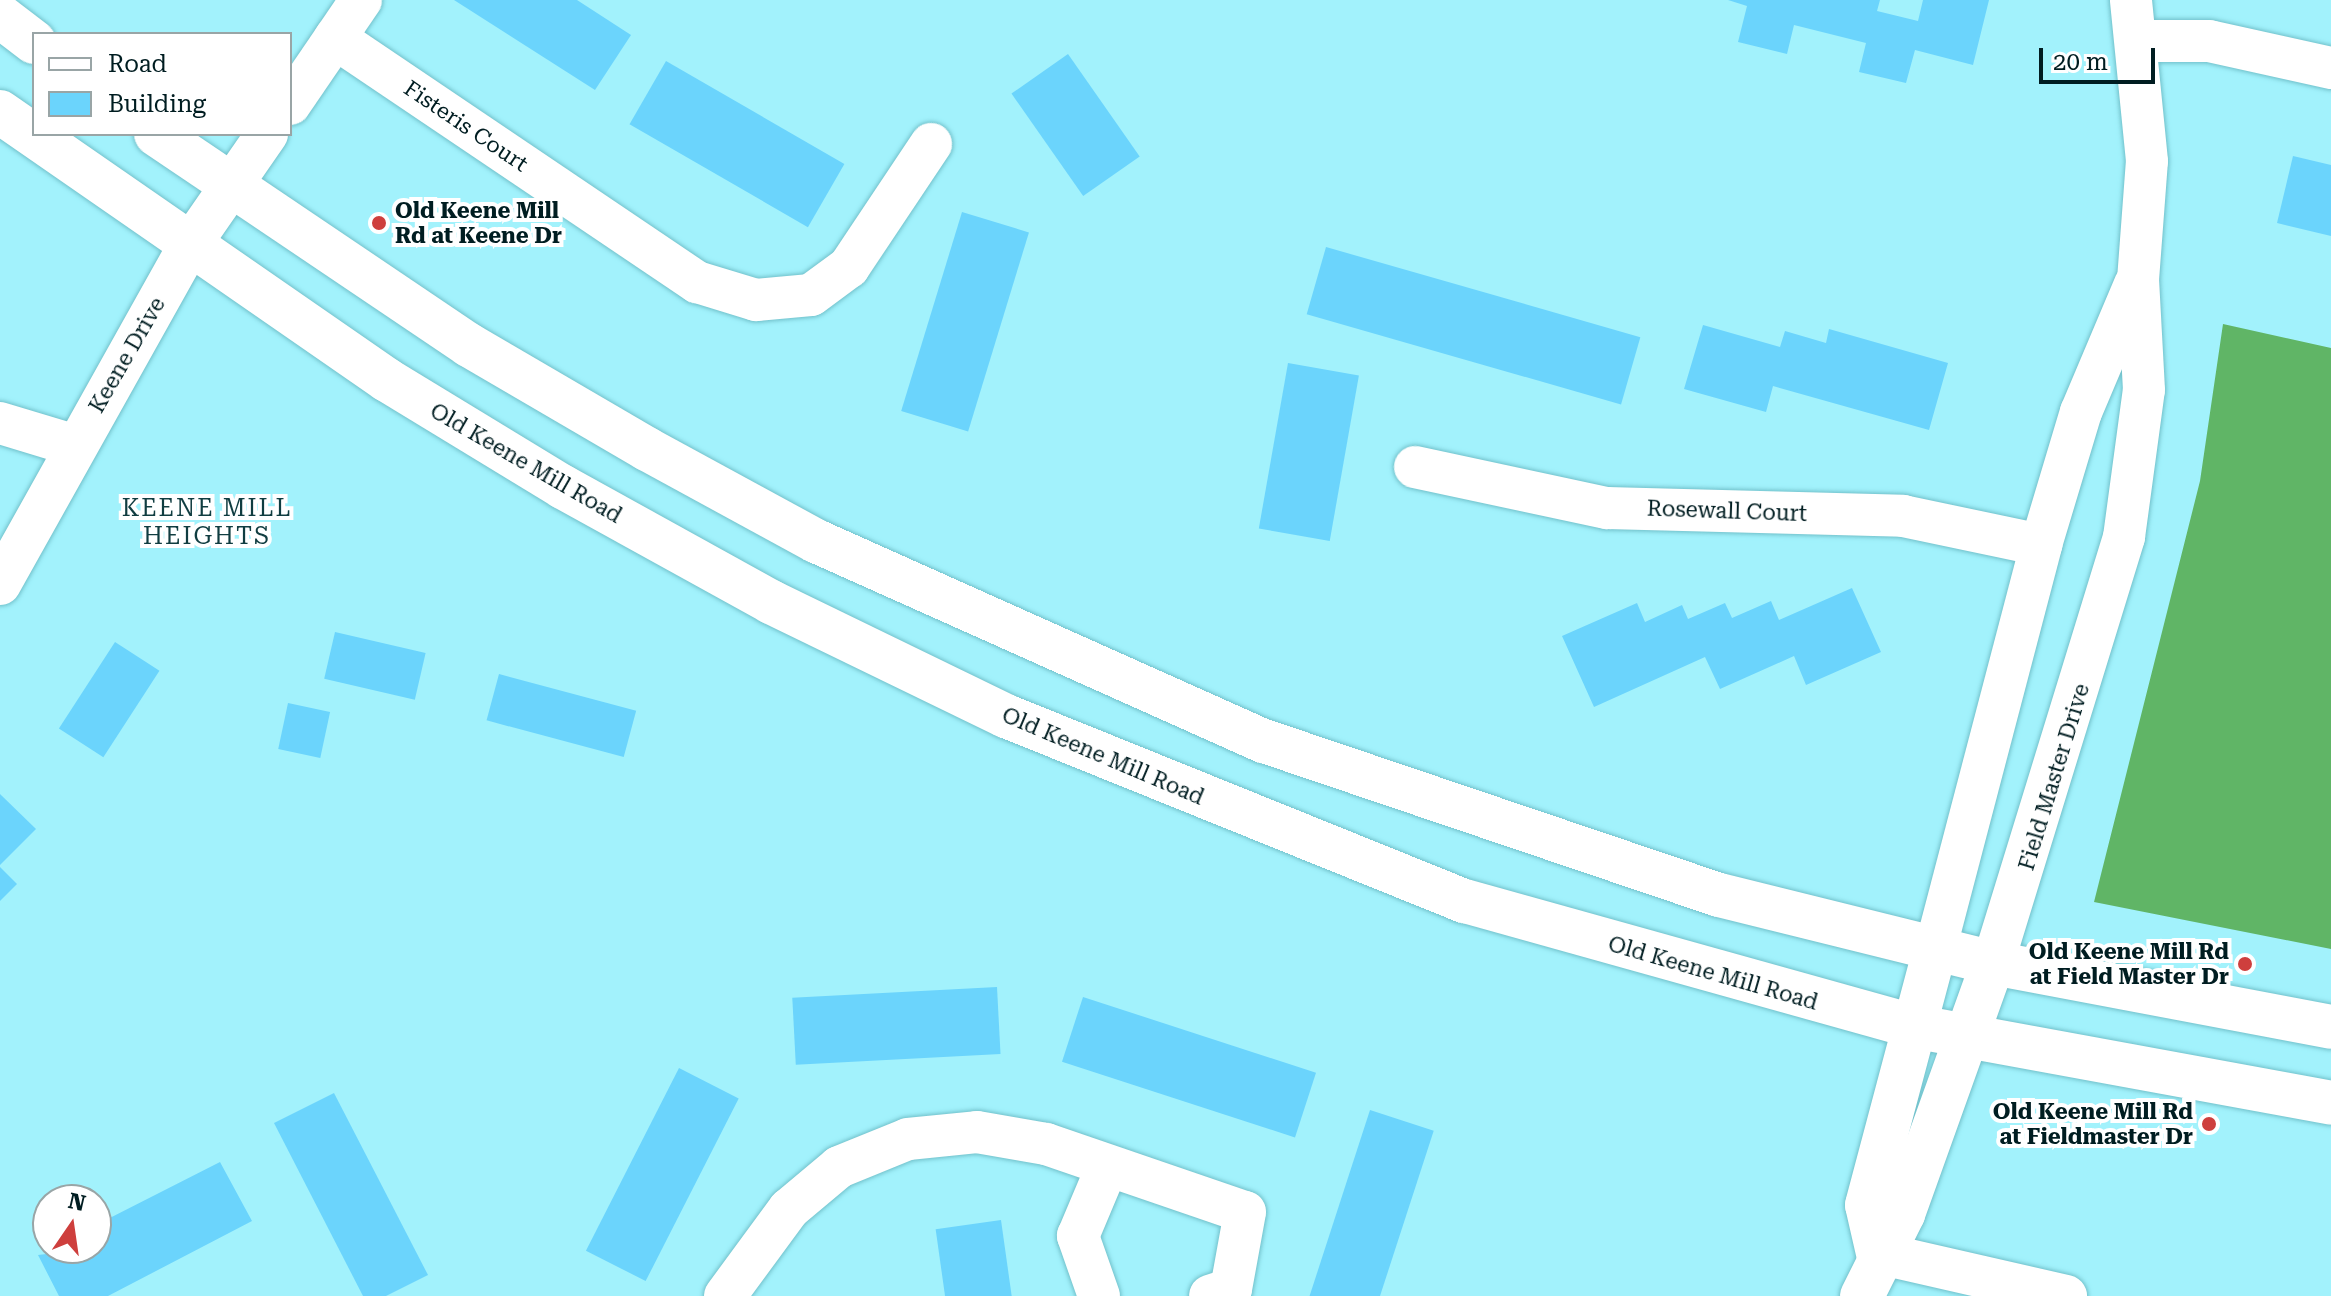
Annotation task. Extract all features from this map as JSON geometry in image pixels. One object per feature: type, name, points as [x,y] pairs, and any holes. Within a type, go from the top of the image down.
[{"type":"main road","points":[[0,16],[32,40]]},
{"type":"main road","name":"Old Keene Mill Road","points":[[0,112],[32,135]]},
{"type":"main road","name":"Old Keene Mill Road","points":[[33,136],[188,248],[563,487],[771,602],[1006,716],[1465,901],[1913,1026],[2331,1103]]},
{"type":"main road","points":[[159,136],[469,345],[647,449],[816,541],[1071,658],[1264,741],[1522,833],[1719,895],[1993,963],[2331,1027]]},
{"type":"main road","name":"Field Master Drive","points":[[1878,1253],[1867,1205],[1935,950]]},
{"type":"main road","name":"Field Master Drive","points":[[1862,1296],[1878,1253],[1903,1214],[1993,963]]},
{"type":"street","points":[[292,101],[361,0]]},
{"type":"street","name":"Field Master Drive","points":[[1993,963],[2124,537],[2144,390],[2138,280],[2147,161],[2138,41],[2131,0]]},
{"type":"street","name":"Fisteris Court","points":[[335,38],[697,282],[756,300],[811,295],[849,267],[931,144]]},
{"type":"street","points":[[2138,41],[2209,41],[2331,68]]},
{"type":"street","name":"Keene Drive","points":[[0,584],[188,248],[228,185],[265,136]]},
{"type":"street","name":"Field Master Drive","points":[[1935,950],[2041,545],[2081,412],[2138,280]]},
{"type":"street","points":[[0,423],[76,446]]},
{"type":"street","name":"Rosewall Court","points":[[1415,467],[1607,508],[1903,516],[2041,545]]},
{"type":"street","points":[[725,1296],[789,1209],[839,1167],[908,1139],[977,1132],[1046,1144],[1245,1212],[1231,1289],[1210,1296]]},
{"type":"street","points":[[1099,1296],[1078,1236],[1107,1167]]},
{"type":"street","points":[[1878,1253],[2066,1296]]},
{"type":"green space","points":[[2223,324],[2331,348],[2331,949],[2094,902],[2200,481]]},
{"type":"building","points":[[454,0],[577,0],[631,35],[595,90]]},
{"type":"building","points":[[1728,0],[1880,0],[1877,11],[1918,21],[1923,0],[1989,0],[1973,65],[1915,50],[1906,83],[1859,72],[1866,43],[1794,25],[1787,54],[1738,42],[1747,6]]},
{"type":"building","points":[[1068,54],[1140,156],[1083,196],[1011,94]]},
{"type":"building","points":[[666,61],[844,164],[808,227],[630,124]]},
{"type":"building","points":[[2293,156],[2331,165],[2331,236],[2277,223]]},
{"type":"building","points":[[962,212],[1029,232],[968,431],[901,411]]},
{"type":"building","points":[[1326,247],[1640,337],[1621,404],[1307,314]]},
{"type":"building","points":[[1703,325],[1780,347],[1785,331],[1826,343],[1829,329],[1948,363],[1929,430],[1773,386],[1766,412],[1684,389]]},
{"type":"building","points":[[1288,363],[1359,376],[1330,541],[1259,528]]},
{"type":"building","points":[[1852,588],[1881,652],[1806,685],[1794,656],[1720,689],[1705,657],[1594,707],[1562,636],[1637,603],[1645,622],[1682,605],[1688,619],[1725,603],[1732,618],[1771,601],[1779,620]]},
{"type":"building","points":[[335,632],[426,653],[415,700],[324,679]]},
{"type":"building","points":[[115,642],[159,671],[103,757],[59,728]]},
{"type":"building","points":[[499,674],[636,711],[624,757],[487,720]]},
{"type":"building","points":[[288,703],[330,712],[320,758],[278,749]]},
{"type":"building","points":[[0,794],[36,829],[0,865]]},
{"type":"building","points":[[0,867],[17,884],[0,901]]},
{"type":"building","points":[[997,987],[1001,1054],[796,1065],[792,998]]},
{"type":"building","points":[[1083,997],[1316,1073],[1295,1137],[1062,1062]]},
{"type":"building","points":[[679,1068],[739,1098],[646,1281],[586,1251]]},
{"type":"building","points":[[334,1093],[428,1275],[386,1296],[363,1296],[274,1123]]},
{"type":"building","points":[[1370,1110],[1434,1131],[1380,1296],[1310,1296]]},
{"type":"building","points":[[220,1162],[252,1221],[108,1296],[59,1296],[43,1264],[112,1264],[112,1217]]},
{"type":"building","points":[[1001,1220],[1012,1296],[945,1296],[936,1229]]},
{"type":"place","name":"Old Keene Mill Rd at Keene Dr","points":[[379,223]]},
{"type":"place","name":"Old Keene Mill Rd at Field Master Dr","points":[[2245,964]]},
{"type":"place","name":"Old Keene Mill Rd at Fieldmaster Dr","points":[[2209,1124]]},
{"type":"district","name":"KEENE MILL HEIGHTS","points":[[207,523]]}]
